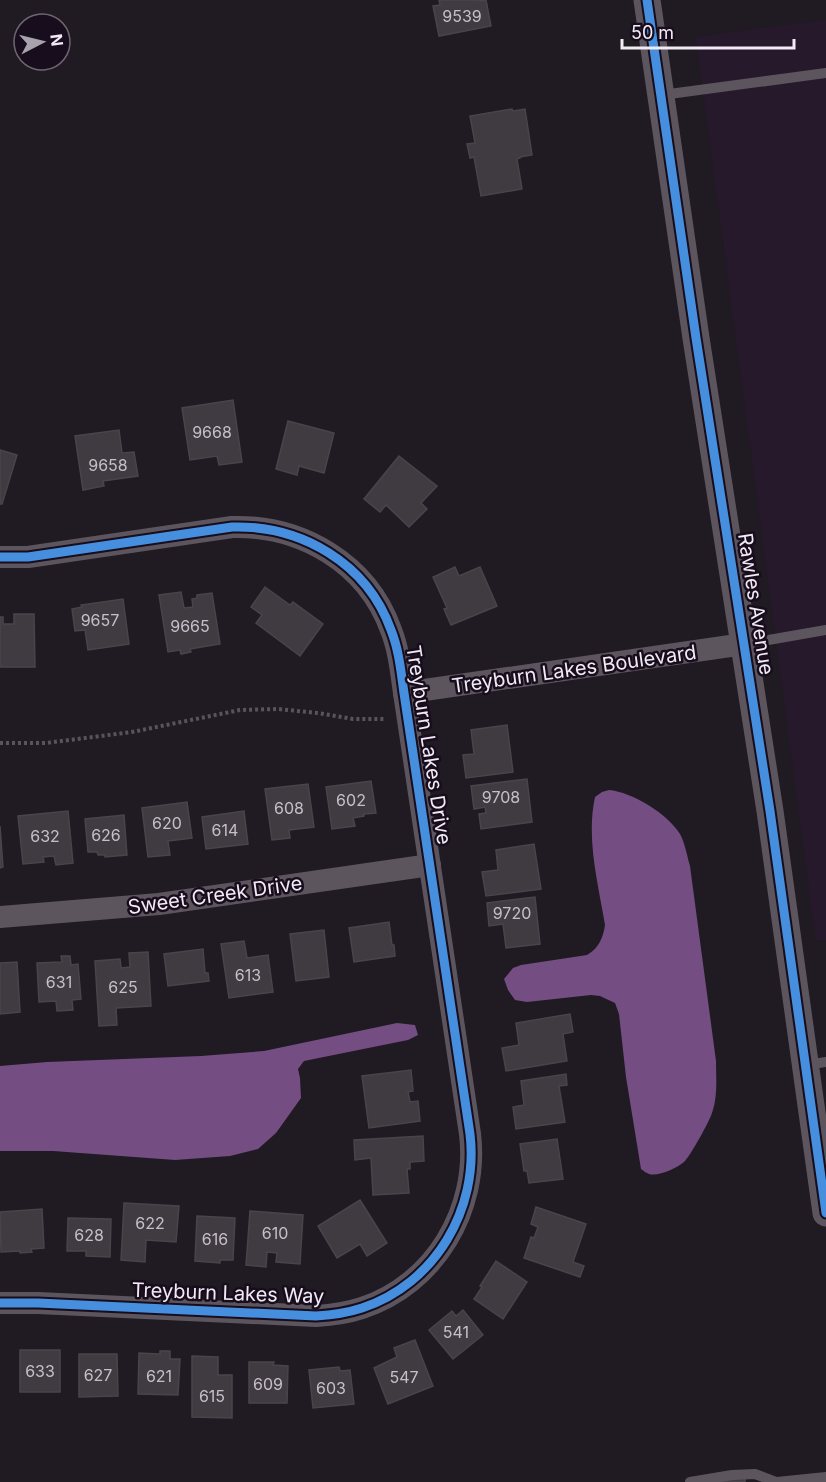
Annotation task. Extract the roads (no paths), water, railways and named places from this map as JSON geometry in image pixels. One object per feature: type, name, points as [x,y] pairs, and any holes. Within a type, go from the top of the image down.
[{"type":"street","name":"Rawles Avenue","points":[[648,0],[696,338],[782,897],[816,1064],[826,1213]]},
{"type":"street","name":"Treyburn Lakes Drive","points":[[0,557],[28,557],[232,527],[262,528],[294,536],[323,549],[356,574],[382,609],[392,630],[400,662],[471,1142],[469,1186],[464,1204],[453,1231],[437,1257]]},
{"type":"street","name":"Treyburn Lakes Boulevard","points":[[404,693],[744,644]]},
{"type":"street","name":"Sweet Creek Drive","points":[[0,916],[159,904],[430,865]]},
{"type":"street","name":"Treyburn Lakes Way","points":[[0,1304],[38,1303],[306,1315],[332,1314],[364,1307],[391,1295],[415,1279],[437,1257]]},
{"type":"lane","points":[[661,95],[826,73]]},
{"type":"lane","points":[[744,644],[826,630]]},
{"type":"lane","points":[[690,1482],[732,1475],[755,1474],[776,1482],[826,1477]]}]
